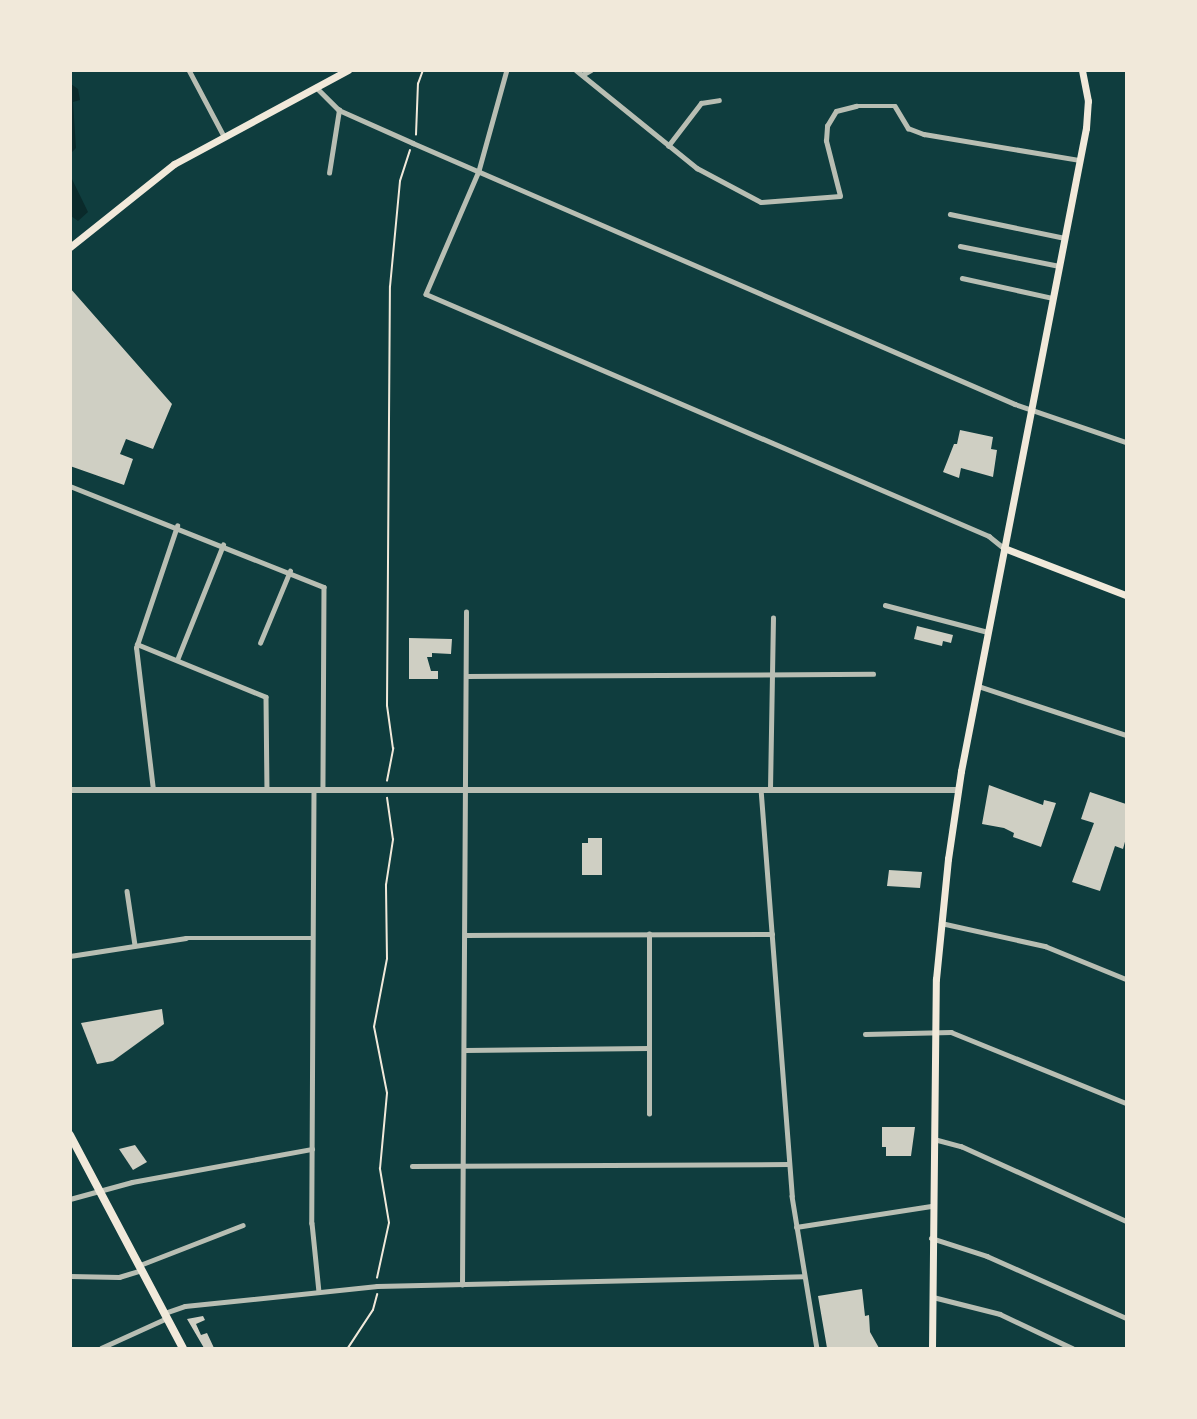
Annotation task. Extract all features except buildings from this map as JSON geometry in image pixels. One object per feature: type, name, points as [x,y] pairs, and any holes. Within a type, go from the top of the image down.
[{"type":"main road","points":[[70,247],[150,180],[224,136],[348,70]]},
{"type":"main road","points":[[932,1348],[930,1296],[935,1029],[941,922],[957,790],[1080,160],[1088,111],[1083,70]]},
{"type":"main road","points":[[1005,548],[1126,595]]},
{"type":"main road","points":[[70,1134],[183,1348]]},
{"type":"street","points":[[189,70],[224,136]]},
{"type":"street","points":[[507,70],[479,171],[426,294],[989,536],[1005,548]]},
{"type":"street","points":[[576,70],[668,146],[711,177],[761,202],[840,195],[826,141],[827,126],[833,114],[844,108],[890,104],[899,109],[906,126],[915,132],[1080,160]]},
{"type":"street","points":[[582,75],[591,70]]},
{"type":"street","points":[[316,87],[339,110],[414,143],[1031,411],[1126,442]]},
{"type":"street","points":[[668,146],[701,103],[719,100]]},
{"type":"street","points":[[329,173],[339,110]]},
{"type":"street","points":[[950,214],[1065,238]]},
{"type":"street","points":[[960,246],[1059,266]]},
{"type":"street","points":[[962,278],[1053,298]]},
{"type":"street","points":[[70,486],[223,544],[325,589],[323,790]]},
{"type":"street","points":[[153,790],[137,644],[177,526]]},
{"type":"street","points":[[177,660],[223,544]]},
{"type":"street","points":[[260,644],[290,572]]},
{"type":"street","points":[[885,605],[988,632]]},
{"type":"street","points":[[462,1285],[465,1167],[466,612]]},
{"type":"street","points":[[771,789],[773,618]]},
{"type":"street","points":[[137,644],[266,698],[267,790]]},
{"type":"street","points":[[466,676],[873,674]]},
{"type":"street","points":[[978,686],[1126,735]]},
{"type":"street","points":[[761,789],[789,1164],[796,1227],[817,1348]]},
{"type":"street","points":[[70,790],[957,790]]},
{"type":"street","points":[[314,790],[312,1149],[313,1230],[319,1292]]},
{"type":"street","points":[[127,891],[135,945]]},
{"type":"street","points":[[941,922],[1045,946],[1126,978]]},
{"type":"street","points":[[649,934],[649,1114]]},
{"type":"street","points":[[465,935],[772,934]]},
{"type":"street","points":[[70,956],[203,937],[313,938]]},
{"type":"street","points":[[865,1034],[918,1035],[935,1029],[955,1033],[1126,1103]]},
{"type":"street","points":[[465,1050],[649,1048]]},
{"type":"street","points":[[934,1139],[961,1146],[1126,1221]]},
{"type":"street","points":[[70,1199],[312,1149]]},
{"type":"street","points":[[412,1166],[789,1164]]},
{"type":"street","points":[[796,1227],[932,1206]]},
{"type":"street","points":[[70,1276],[119,1277],[243,1225]]},
{"type":"street","points":[[931,1238],[987,1256],[1126,1318]]},
{"type":"street","points":[[101,1348],[185,1306],[377,1286],[804,1276]]},
{"type":"street","points":[[930,1296],[1000,1314],[1072,1348]]},
{"type":"path","points":[[387,777],[393,749],[387,706],[388,336],[399,186],[420,123],[418,91],[423,70]]},
{"type":"path","points":[[348,1348],[375,1306],[389,1223],[380,1165],[387,1093],[374,1028],[387,959],[386,885],[393,840],[387,801]]},
{"type":"water","points":[[71,84],[78,89],[80,100],[73,102],[76,148],[71,153]]},
{"type":"water","points":[[71,177],[88,212],[78,221],[71,216]]}]
